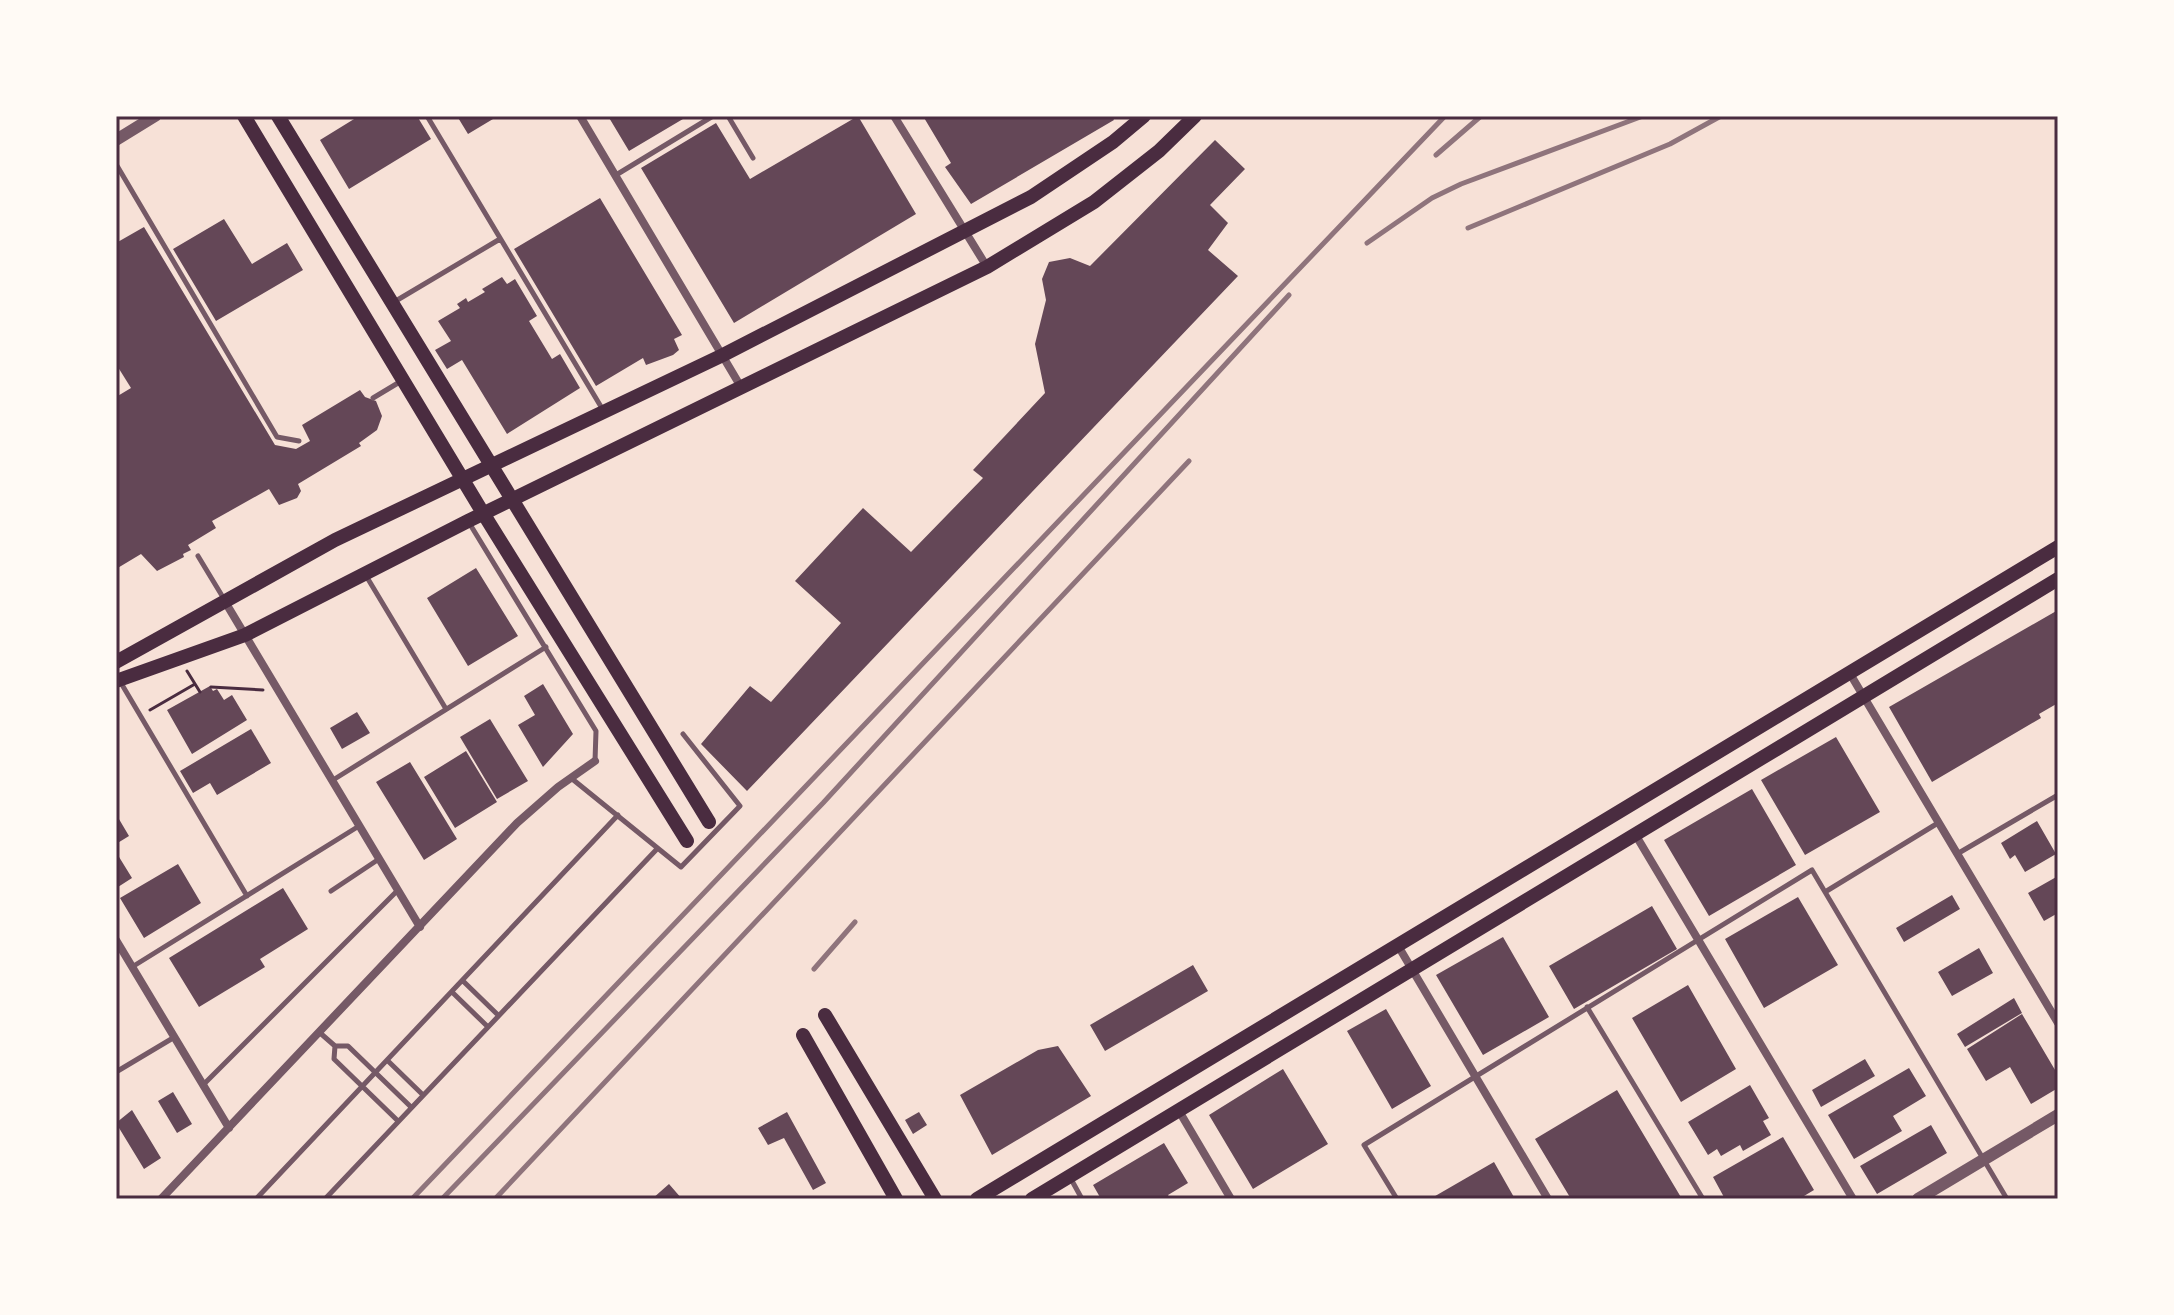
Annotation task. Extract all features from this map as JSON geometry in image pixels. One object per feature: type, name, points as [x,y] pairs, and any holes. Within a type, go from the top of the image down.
[{"type":"main road","points":[[244,116],[483,513],[687,841]]},
{"type":"main road","points":[[278,116],[709,822]]},
{"type":"main road","points":[[116,662],[335,540],[723,355],[965,232],[1074,170],[1144,116]]},
{"type":"main road","points":[[117,680],[245,635],[483,513],[987,267],[1094,202],[1151,158],[1195,116]]},
{"type":"main road","points":[[977,1199],[2058,547]]},
{"type":"main road","points":[[1032,1199],[2058,579]]},
{"type":"main road","points":[[825,1015],[935,1199]]},
{"type":"main road","points":[[803,1035],[896,1199]]},
{"type":"street","points":[[116,140],[155,116]]},
{"type":"street","points":[[580,116],[741,387]]},
{"type":"street","points":[[894,116],[987,267]]},
{"type":"street","points":[[224,600],[420,927]]},
{"type":"street","points":[[1849,672],[2058,1023]]},
{"type":"street","points":[[161,1199],[517,823],[595,761]]},
{"type":"street","points":[[1635,834],[1853,1199]]},
{"type":"street","points":[[1397,944],[1548,1199]]},
{"type":"street","points":[[117,945],[229,1128]]},
{"type":"street","points":[[1179,1111],[1231,1199]]},
{"type":"street","points":[[1918,1199],[2058,1115]]},
{"type":"lane","points":[[427,116],[604,411]]},
{"type":"lane","points":[[616,175],[713,116]]},
{"type":"lane","points":[[728,116],[753,158]]},
{"type":"lane","points":[[116,164],[277,437],[299,441]]},
{"type":"lane","points":[[392,303],[500,239]]},
{"type":"lane","points":[[373,398],[403,380]]},
{"type":"lane","points":[[468,521],[596,731],[595,761]]},
{"type":"lane","points":[[198,556],[224,600]]},
{"type":"lane","points":[[364,573],[446,709]]},
{"type":"lane","points":[[332,780],[546,647]]},
{"type":"lane","points":[[117,680],[247,896]]},
{"type":"lane","points":[[571,778],[656,850],[681,867],[740,806],[683,734]]},
{"type":"lane","points":[[1957,854],[2058,795]]},
{"type":"lane","points":[[260,1198],[618,815]]},
{"type":"lane","points":[[1825,892],[1938,823]]},
{"type":"lane","points":[[132,967],[359,826]]},
{"type":"lane","points":[[325,1199],[656,850]]},
{"type":"lane","points":[[331,891],[379,859]]},
{"type":"lane","points":[[1397,1199],[1364,1145],[1812,870],[2007,1199]]},
{"type":"lane","points":[[203,1085],[398,890]]},
{"type":"lane","points":[[463,981],[498,1015]]},
{"type":"lane","points":[[452,992],[487,1026]]},
{"type":"lane","points":[[1587,1007],[1703,1199]]},
{"type":"lane","points":[[319,1032],[335,1046],[348,1046],[411,1107]]},
{"type":"lane","points":[[116,1072],[173,1038]]},
{"type":"lane","points":[[335,1046],[334,1059],[398,1121]]},
{"type":"lane","points":[[388,1061],[422,1094]]},
{"type":"lane","points":[[1069,1177],[1082,1199]]},
{"type":"path","points":[[179,658],[200,692]]},
{"type":"path","points":[[140,716],[195,684]]},
{"type":"path","points":[[211,687],[279,691]]},
{"type":"building","points":[[359,116],[417,116],[431,139],[349,189],[320,140]]},
{"type":"building","points":[[457,116],[498,116],[468,134]]},
{"type":"building","points":[[608,116],[688,116],[629,151]]},
{"type":"building","points":[[858,116],[916,214],[734,323],[641,168],[716,123],[750,179]]},
{"type":"building","points":[[923,116],[1112,116],[1114,120],[971,204],[945,167],[951,163]]},
{"type":"building","points":[[1215,140],[1245,169],[1210,205],[1228,223],[1208,250],[1238,276],[747,791],[701,744],[750,686],[771,702],[841,623],[795,581],[863,508],[911,552],[983,478],[973,470],[1045,393],[1035,344],[1046,300],[1042,279],[1049,262],[1070,258],[1090,266]]},
{"type":"building","points":[[600,198],[682,335],[674,339],[679,350],[673,355],[646,365],[643,358],[596,386],[514,249]]},
{"type":"building","points":[[224,219],[252,264],[287,243],[303,270],[216,321],[173,249]]},
{"type":"building","points":[[144,227],[275,445],[296,449],[310,441],[302,425],[360,390],[365,397],[376,401],[382,416],[377,430],[359,443],[361,446],[298,484],[301,491],[297,498],[279,505],[269,489],[212,521],[216,528],[188,545],[191,550],[183,554],[184,557],[157,571],[141,554],[116,569],[116,397],[131,388],[116,364],[116,243]]},
{"type":"building","points":[[502,277],[507,284],[515,279],[537,316],[529,321],[552,359],[560,354],[580,388],[507,434],[462,360],[447,369],[435,350],[451,341],[438,321],[460,308],[457,304],[466,298],[468,302],[485,292],[482,289]]},
{"type":"building","points":[[476,568],[518,636],[468,666],[427,598]]},
{"type":"building","points":[[2058,610],[2058,703],[2039,714],[2041,718],[1932,782],[1889,707]]},
{"type":"building","points":[[543,684],[573,734],[543,767],[518,725],[535,715],[524,696]]},
{"type":"building","points":[[210,686],[213,691],[217,689],[224,700],[232,695],[247,720],[192,754],[167,710]]},
{"type":"building","points":[[357,712],[370,733],[342,749],[330,728]]},
{"type":"building","points":[[490,719],[528,781],[497,799],[460,737]]},
{"type":"building","points":[[251,729],[271,763],[217,795],[210,783],[193,793],[180,771]]},
{"type":"building","points":[[1836,737],[1880,812],[1805,855],[1761,780]]},
{"type":"building","points":[[466,751],[497,802],[455,828],[424,777]]},
{"type":"building","points":[[410,762],[457,839],[424,860],[376,782]]},
{"type":"building","points":[[1752,789],[1796,865],[1709,916],[1664,840]]},
{"type":"building","points":[[116,814],[129,836],[116,844]]},
{"type":"building","points":[[2037,821],[2056,854],[2025,872],[2015,855],[2010,859],[2001,843]]},
{"type":"building","points":[[116,852],[132,878],[118,887],[116,884]]},
{"type":"building","points":[[178,864],[201,903],[144,938],[120,898]]},
{"type":"building","points":[[2058,876],[2058,913],[2044,921],[2028,893]]},
{"type":"building","points":[[283,888],[308,929],[260,959],[265,967],[199,1007],[169,958]]},
{"type":"building","points":[[1952,895],[1960,909],[1904,942],[1896,928]]},
{"type":"building","points":[[1798,897],[1838,965],[1764,1008],[1725,939]]},
{"type":"building","points":[[1652,906],[1677,949],[1574,1009],[1549,966]]},
{"type":"building","points":[[1503,937],[1549,1017],[1483,1055],[1436,975]]},
{"type":"building","points":[[1979,948],[1993,973],[1952,996],[1938,972]]},
{"type":"building","points":[[1193,965],[1208,991],[1105,1051],[1090,1025]]},
{"type":"building","points":[[1688,985],[1736,1069],[1681,1102],[1632,1018]]},
{"type":"building","points":[[2014,998],[2022,1013],[1965,1047],[1957,1034]]},
{"type":"building","points":[[1386,1009],[1431,1086],[1392,1109],[1347,1031]]},
{"type":"building","points":[[2022,1014],[2058,1075],[2058,1088],[2031,1104],[2010,1067],[1986,1081],[1967,1049]]},
{"type":"building","points":[[1058,1046],[1091,1096],[992,1155],[960,1095],[1038,1050]]},
{"type":"building","points":[[1865,1059],[1875,1076],[1821,1107],[1812,1090]]},
{"type":"building","points":[[1909,1068],[1926,1096],[1893,1116],[1902,1131],[1854,1159],[1828,1115]]},
{"type":"building","points":[[1283,1069],[1328,1144],[1253,1189],[1209,1115]]},
{"type":"building","points":[[1750,1085],[1769,1118],[1763,1121],[1771,1135],[1743,1151],[1740,1145],[1721,1156],[1717,1149],[1708,1155],[1688,1122]]},
{"type":"building","points":[[1617,1090],[1682,1199],[1571,1199],[1535,1139]]},
{"type":"building","points":[[173,1092],[192,1124],[177,1133],[158,1101]]},
{"type":"building","points":[[132,1110],[161,1158],[144,1169],[116,1123]]},
{"type":"building","points":[[787,1112],[826,1183],[813,1190],[784,1138],[768,1145],[758,1128]]},
{"type":"building","points":[[919,1112],[927,1125],[913,1134],[905,1120]]},
{"type":"building","points":[[1931,1125],[1947,1153],[1877,1194],[1860,1166]]},
{"type":"building","points":[[1783,1137],[1814,1190],[1799,1199],[1725,1199],[1713,1177]]},
{"type":"building","points":[[1164,1143],[1188,1183],[1168,1195],[1170,1199],[1101,1199],[1093,1185]]},
{"type":"building","points":[[1494,1162],[1515,1199],[1430,1199]]},
{"type":"building","points":[[669,1184],[682,1199],[652,1199]]},
{"type":"railway","points":[[412,1199],[1445,116]]},
{"type":"railway","points":[[1436,155],[1481,116]]},
{"type":"railway","points":[[1367,243],[1432,198],[1461,184],[1643,116]]},
{"type":"railway","points":[[1468,228],[1670,144],[1721,116]]},
{"type":"railway","points":[[442,1199],[823,803],[1289,295]]},
{"type":"railway","points":[[495,1199],[1189,461]]},
{"type":"railway","points":[[814,969],[855,922]]}]
